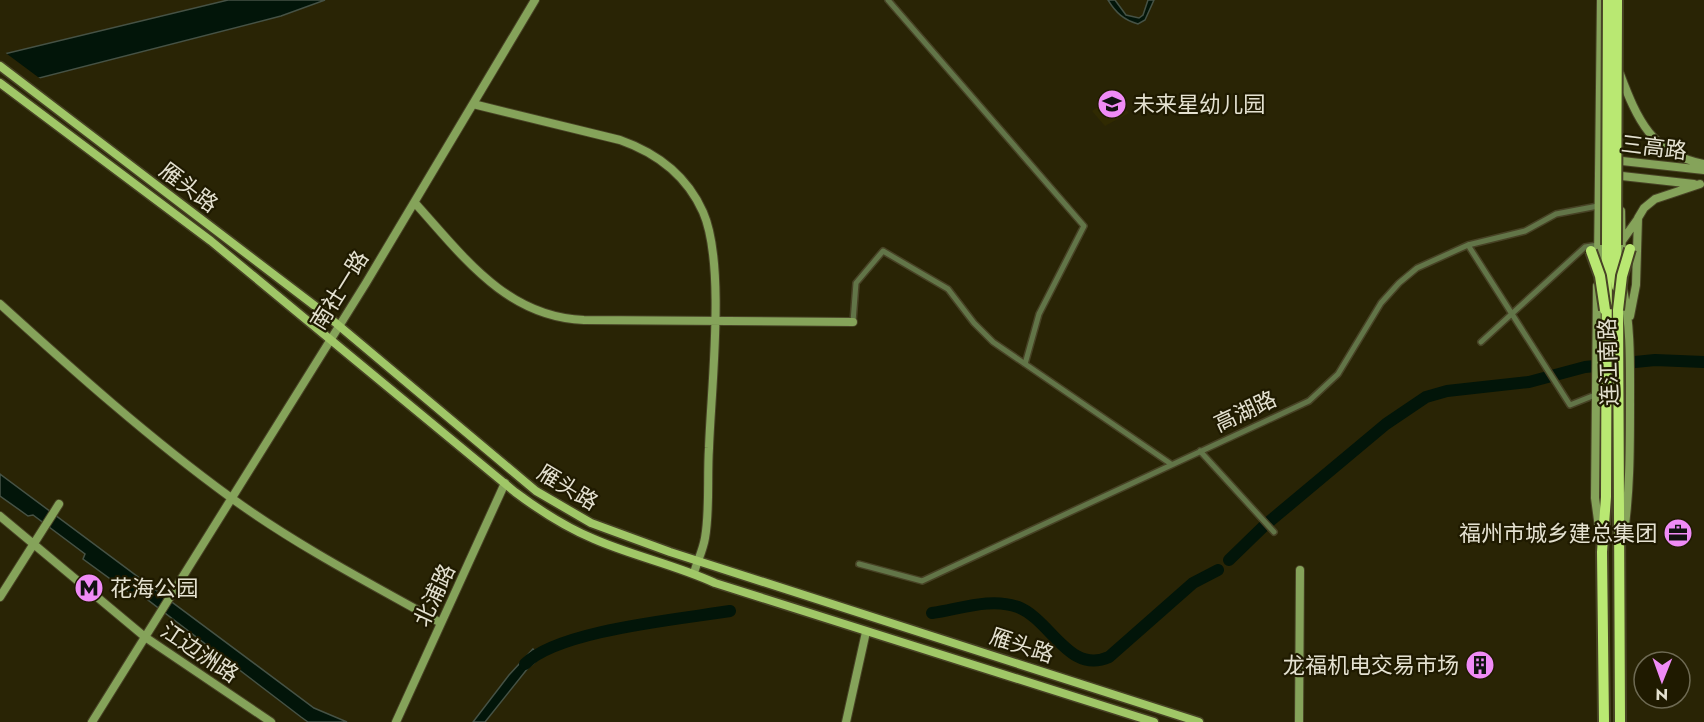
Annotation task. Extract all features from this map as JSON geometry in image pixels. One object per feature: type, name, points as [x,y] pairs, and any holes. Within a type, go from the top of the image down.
[{"type":"highway","points":[[1602,552],[1606,497],[1608,0]]},
{"type":"highway","points":[[1617,0],[1621,552]]},
{"type":"highway","points":[[1618,310],[1626,245]]},
{"type":"highway","points":[[1595,248],[1605,310]]},
{"type":"highway","name":"连江南路","points":[[1602,552],[1604,722]]},
{"type":"highway","name":"连江南路","points":[[1620,722],[1621,552]]},
{"type":"main road","name":"雁头路","points":[[0,66],[237,245],[547,498],[603,528],[698,561],[1199,722]]},
{"type":"main road","name":"雁头路","points":[[0,83],[211,241],[539,510],[583,534],[694,573],[715,583],[1154,722]]},
{"type":"street","name":"南社一路","points":[[145,637],[415,203],[535,0]]},
{"type":"street","points":[[888,0],[1084,226],[1039,314],[1026,364]]},
{"type":"street","name":"连江南路","points":[[1601,0],[1599,174],[1595,248],[1595,498],[1602,552]]},
{"type":"street","name":"连江南路","points":[[1621,0],[1620,176],[1626,245],[1622,285],[1629,320],[1630,375],[1630,498],[1621,552]]},
{"type":"street","points":[[1620,74],[1636,116],[1653,137],[1681,157],[1704,164]]},
{"type":"street","points":[[473,104],[620,140],[654,155],[673,170],[693,194],[707,221],[714,264],[714,321],[705,538],[694,573]]},
{"type":"street","name":"三高路","points":[[1599,158],[1687,170],[1704,170]]},
{"type":"street","points":[[1686,184],[1687,170]]},
{"type":"street","name":"三高路","points":[[1599,174],[1702,184]]},
{"type":"street","points":[[1626,245],[1644,208],[1655,199],[1702,184]]},
{"type":"street","points":[[415,203],[484,279],[507,296],[536,311],[575,320],[854,322],[856,283],[883,251],[948,289],[986,336],[1171,464]]},
{"type":"street","name":"高湖路","points":[[859,564],[922,581],[1319,394],[1338,374],[1369,320],[1393,289],[1423,265],[1468,245],[1525,231],[1556,214],[1598,206]]},
{"type":"street","points":[[1629,320],[1636,285],[1638,218]]},
{"type":"street","points":[[1468,245],[1570,405],[1595,395]]},
{"type":"street","points":[[1481,342],[1510,312],[1585,247],[1595,248]]},
{"type":"street","points":[[0,304],[130,417],[231,498],[335,563],[441,623]]},
{"type":"street","points":[[1200,451],[1274,532]]},
{"type":"street","name":"北浦路","points":[[396,722],[505,483]]},
{"type":"street","points":[[0,597],[58,504]]},
{"type":"street","name":"江边洲路","points":[[0,516],[145,637],[271,722]]},
{"type":"street","points":[[1299,722],[1300,570]]},
{"type":"street","points":[[846,722],[866,632]]},
{"type":"street","points":[[92,722],[145,637]]},
{"type":"shaded area","points":[[228,0],[325,0],[281,16],[0,88],[0,55]]},
{"type":"shaded area","points":[[1108,0],[1115,0],[1126,15],[1139,18],[1143,15],[1148,0],[1154,0],[1145,20],[1138,24],[1121,15]]},
{"type":"shaded area","name":"未来星幼儿园","points":[[1114,96],[1129,113],[1105,126],[1092,111]]},
{"type":"shaded area","points":[[0,474],[314,708],[347,722],[308,722],[301,717],[136,591],[131,594],[83,559],[85,554],[33,515],[28,516],[0,496]]},
{"type":"shaded area","points":[[533,649],[540,658],[528,668],[485,722],[473,722],[509,675]]},
{"type":"pier","points":[[3,51],[42,80],[0,91],[0,52]]},
{"type":"waterway","points":[[1229,560],[1264,526],[1386,424],[1426,397],[1447,391],[1529,382],[1585,367],[1655,360],[1704,362]]},
{"type":"waterway","points":[[932,613],[986,603],[1008,604],[1030,614],[1071,653],[1083,659],[1095,661],[1109,657],[1193,583],[1218,570]]},
{"type":"waterway","points":[[525,664],[541,652],[592,634],[653,622],[730,611]]},
{"type":"place","name":"未来星幼儿园","points":[[1112,104]]},
{"type":"place","name":"福州市城乡建总集团","points":[[1678,533]]},
{"type":"place","name":"花海公园","points":[[89,588]]},
{"type":"place","name":"龙福机电交易市场","points":[[1480,665]]}]
